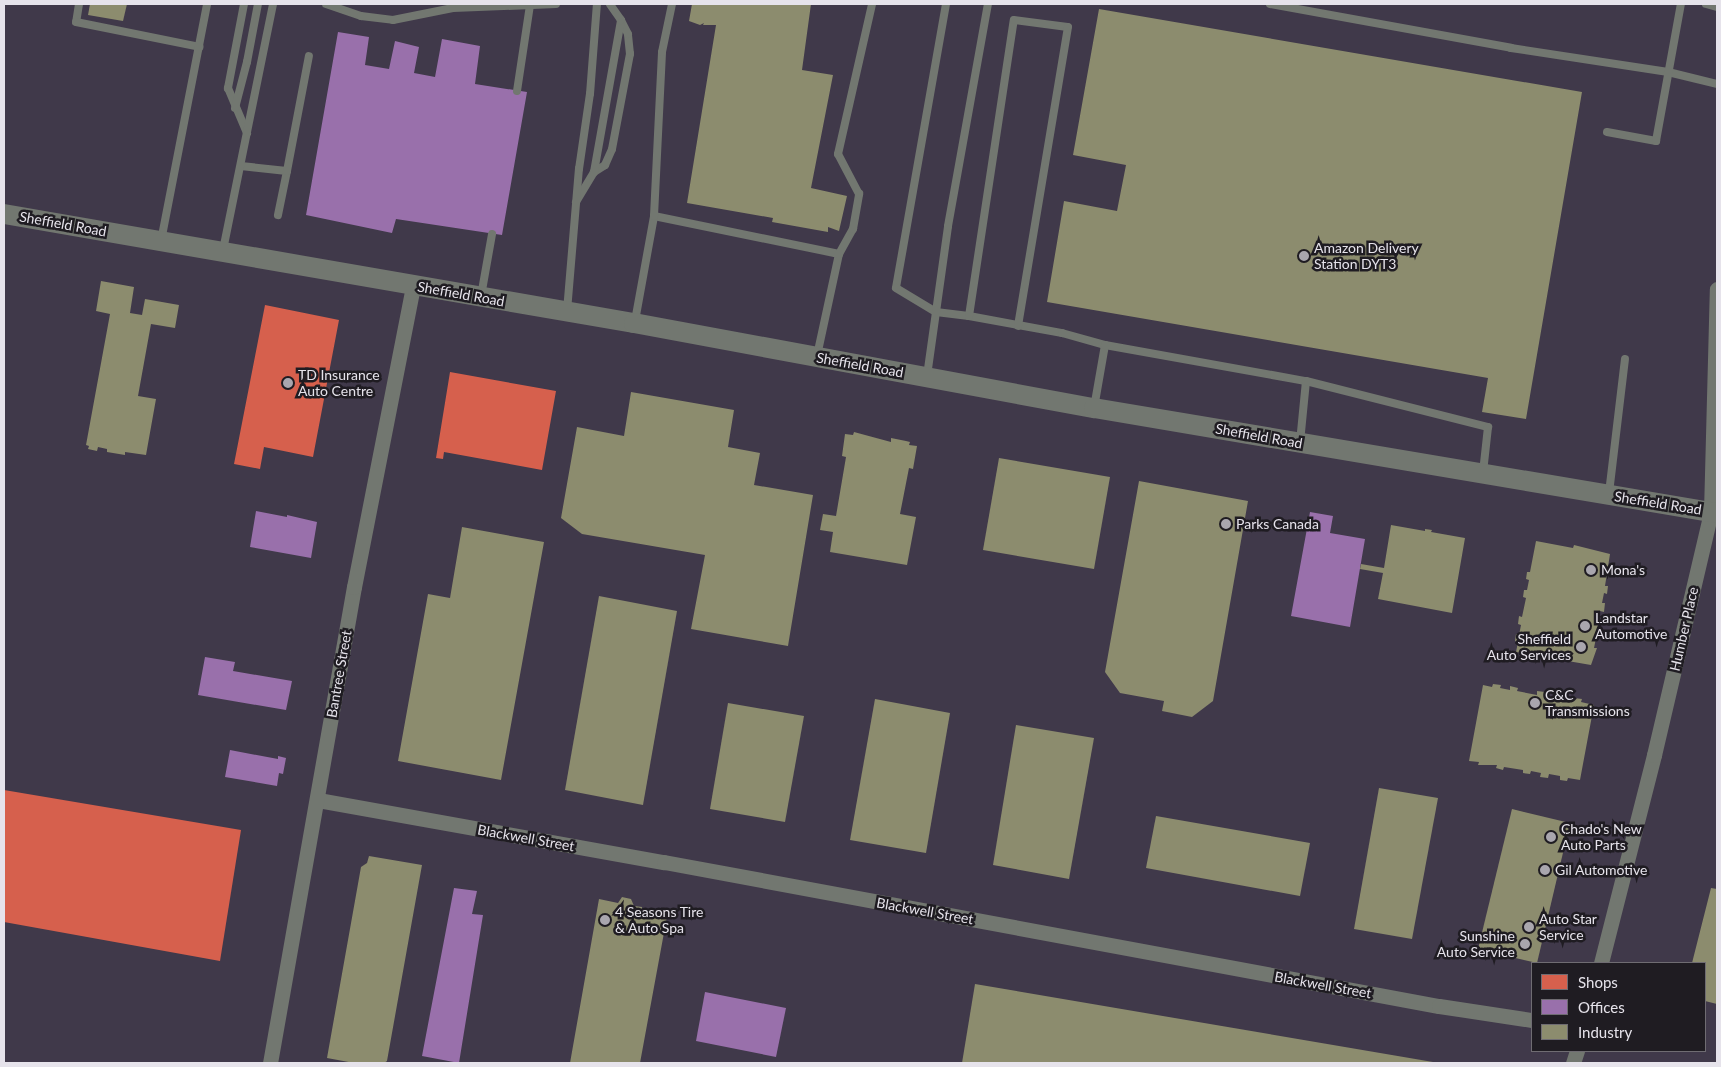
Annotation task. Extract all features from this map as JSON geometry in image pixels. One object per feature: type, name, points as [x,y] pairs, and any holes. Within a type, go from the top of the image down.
[{"type":"street","name":"Sheffield Road","points":[[4,214],[567,313],[634,323],[1094,408],[1714,512]]},
{"type":"street","name":"Bantree Street","points":[[270,1063],[318,800],[354,587],[413,286]]},
{"type":"street","name":"Humber Place","points":[[1601,962],[1714,512],[1717,289]]},
{"type":"street","name":"Blackwell Street","points":[[318,800],[664,862],[1439,1006],[1531,1020]]},
{"type":"lane","points":[[79,4],[76,22],[200,47]]},
{"type":"lane","points":[[161,241],[207,4]]},
{"type":"lane","points":[[244,4],[228,88],[247,133]]},
{"type":"lane","points":[[235,108],[247,62],[258,4]]},
{"type":"lane","points":[[223,252],[273,4]]},
{"type":"lane","points":[[326,4],[360,16],[393,20],[453,8],[556,4]]},
{"type":"lane","points":[[427,4],[430,13]]},
{"type":"lane","points":[[567,313],[575,204],[590,94],[597,4]]},
{"type":"lane","points":[[594,172],[605,165],[612,149],[630,54],[628,34],[610,4]]},
{"type":"lane","points":[[634,323],[654,216],[662,52],[672,4]]},
{"type":"lane","points":[[817,358],[839,254],[853,229],[859,194],[838,154],[872,4]]},
{"type":"lane","points":[[946,4],[896,288],[936,312],[1062,333],[1105,345],[1306,382],[1488,427],[1483,474]]},
{"type":"lane","points":[[927,376],[948,226],[988,4]]},
{"type":"lane","points":[[1270,4],[1511,48],[1668,72],[1717,84]]},
{"type":"lane","points":[[1607,132],[1656,141],[1681,4]]},
{"type":"lane","points":[[1706,4],[1717,7]]},
{"type":"lane","points":[[517,91],[530,5]]},
{"type":"lane","points":[[575,204],[594,172],[621,20]]},
{"type":"lane","points":[[969,316],[1014,20],[1068,27],[1018,326]]},
{"type":"lane","points":[[278,215],[309,56]]},
{"type":"lane","points":[[241,166],[287,171]]},
{"type":"lane","points":[[654,216],[839,254]]},
{"type":"lane","points":[[481,298],[492,234]]},
{"type":"lane","points":[[1094,408],[1105,345]]},
{"type":"lane","points":[[1608,495],[1625,359]]},
{"type":"lane","points":[[1300,443],[1306,382]]},
{"type":"shaded area","points":[[4,4],[1717,4],[1717,1063],[4,1063]]},
{"type":"building: Shops","name":"TD Insurance Auto Centre","points":[[265,305],[339,320],[313,457],[264,447],[260,469],[234,464]]},
{"type":"building: Shops","points":[[450,372],[556,391],[542,470],[444,452],[443,459],[436,458]]},
{"type":"building: Shops","points":[[4,790],[241,830],[220,961],[4,922]]},
{"type":"building: Offices","points":[[338,32],[369,37],[365,65],[389,69],[395,41],[419,47],[414,73],[435,77],[442,39],[480,46],[475,84],[527,92],[502,235],[396,219],[392,233],[306,215]]},
{"type":"building: Offices","points":[[256,511],[287,517],[287,515],[317,522],[311,558],[250,547]]},
{"type":"building: Offices","points":[[1310,512],[1333,516],[1330,533],[1365,539],[1350,627],[1291,616]]},
{"type":"building: Offices","points":[[205,657],[235,662],[233,671],[292,681],[286,710],[198,695]]},
{"type":"building: Offices","points":[[230,750],[278,759],[278,756],[286,758],[283,774],[279,773],[277,786],[225,777]]},
{"type":"building: Offices","points":[[454,888],[477,891],[472,914],[483,915],[459,1063],[422,1056]]},
{"type":"building: Offices","points":[[705,992],[786,1008],[776,1057],[696,1041]]},
{"type":"building: Industry","points":[[90,4],[127,4],[123,21],[88,15]]},
{"type":"building: Industry","points":[[692,4],[811,4],[802,70],[833,75],[811,188],[847,196],[839,231],[828,227],[828,232],[772,222],[773,218],[687,203],[716,25],[703,25],[704,23],[700,25],[689,21]]},
{"type":"building: Industry","name":"Amazon Delivery Station DYT3","points":[[1099,9],[1582,92],[1526,419],[1482,412],[1488,378],[1047,302],[1064,201],[1117,211],[1126,165],[1073,155]]},
{"type":"building: Industry","points":[[101,281],[134,287],[130,313],[142,315],[145,299],[179,305],[175,328],[151,324],[138,396],[156,399],[146,455],[125,452],[125,455],[107,452],[107,449],[98,447],[97,451],[88,449],[89,446],[86,445],[110,314],[96,311]]},
{"type":"building: Industry","points":[[631,392],[734,410],[728,447],[760,453],[754,485],[813,495],[788,646],[691,629],[705,555],[582,534],[561,518],[577,427],[624,436]]},
{"type":"building: Industry","points":[[854,432],[891,442],[891,438],[906,441],[910,442],[909,445],[917,446],[913,469],[909,468],[900,514],[916,517],[907,565],[830,552],[833,532],[820,530],[823,514],[836,516],[846,457],[842,456],[845,434],[853,435]]},
{"type":"building: Industry","points":[[999,458],[1110,477],[1094,569],[983,550]]},
{"type":"building: Industry","points":[[1139,481],[1248,501],[1213,701],[1192,717],[1162,711],[1164,701],[1120,693],[1105,672]]},
{"type":"building: Industry","points":[[1391,525],[1425,531],[1425,529],[1432,530],[1431,532],[1465,538],[1452,613],[1378,599],[1383,573],[1360,569],[1361,564],[1384,568]]},
{"type":"building: Industry","points":[[462,527],[544,542],[501,780],[398,761],[428,594],[450,598]]},
{"type":"building: Industry","points":[[1536,541],[1573,548],[1574,545],[1610,554],[1605,586],[1608,586],[1607,594],[1604,593],[1602,603],[1605,603],[1604,612],[1600,611],[1597,630],[1600,631],[1599,638],[1596,638],[1594,648],[1597,648],[1591,665],[1516,652],[1518,642],[1515,641],[1516,634],[1519,635],[1521,625],[1518,624],[1519,616],[1522,617],[1526,598],[1523,597],[1524,590],[1527,590],[1529,580],[1526,579],[1527,572],[1530,572]]},
{"type":"building: Industry","points":[[599,596],[677,611],[643,805],[565,790]]},
{"type":"building: Industry","points":[[1493,684],[1501,685],[1500,688],[1510,690],[1510,686],[1518,688],[1517,691],[1537,695],[1537,691],[1545,692],[1544,696],[1554,698],[1554,695],[1562,696],[1562,699],[1574,701],[1574,698],[1582,699],[1581,702],[1594,705],[1580,780],[1568,778],[1567,781],[1560,780],[1560,776],[1549,774],[1548,778],[1540,777],[1541,773],[1531,771],[1530,774],[1523,773],[1523,770],[1504,767],[1503,770],[1496,768],[1497,765],[1478,765],[1479,762],[1469,761],[1483,685],[1492,687]]},
{"type":"building: Industry","points":[[875,699],[950,713],[926,853],[850,840]]},
{"type":"building: Industry","points":[[728,703],[804,716],[785,822],[710,809]]},
{"type":"building: Industry","points":[[1016,725],[1094,738],[1069,879],[993,865]]},
{"type":"building: Industry","points":[[1379,788],[1438,798],[1412,939],[1354,929]]},
{"type":"building: Industry","points":[[1512,809],[1570,823],[1537,962],[1478,949]]},
{"type":"building: Industry","points":[[1156,816],[1310,843],[1300,896],[1146,868]]},
{"type":"building: Industry","points":[[369,856],[422,865],[387,1061],[384,1063],[354,1063],[327,1058],[361,867],[367,863]]},
{"type":"building: Industry","points":[[1711,888],[1717,889],[1717,1004],[1706,1001],[1706,962],[1692,962]]},
{"type":"building: Industry","points":[[622,897],[631,899],[634,906],[642,907],[642,911],[657,914],[657,909],[668,911],[640,1063],[570,1063],[599,899],[618,903]]},
{"type":"building: Industry","points":[[975,984],[1433,1062],[1433,1063],[962,1063]]},
{"type":"place","name":"Amazon Delivery Station DYT3","points":[[1304,256]]},
{"type":"place","name":"TD Insurance Auto Centre","points":[[288,383]]},
{"type":"place","name":"Parks Canada","points":[[1226,524]]},
{"type":"place","name":"Mona's","points":[[1591,570]]},
{"type":"place","name":"Landstar Automotive","points":[[1585,626]]},
{"type":"place","name":"Sheffield Auto Services","points":[[1581,647]]},
{"type":"place","name":"C&C Transmissions","points":[[1535,703]]},
{"type":"place","name":"Chado's New Auto Parts","points":[[1551,837]]},
{"type":"place","name":"Gil Automotive","points":[[1545,870]]},
{"type":"place","name":"4 Seasons Tire & Auto Spa","points":[[605,920]]},
{"type":"place","name":"Auto Star Service","points":[[1529,927]]},
{"type":"place","name":"Sunshine Auto Service","points":[[1525,944]]}]
